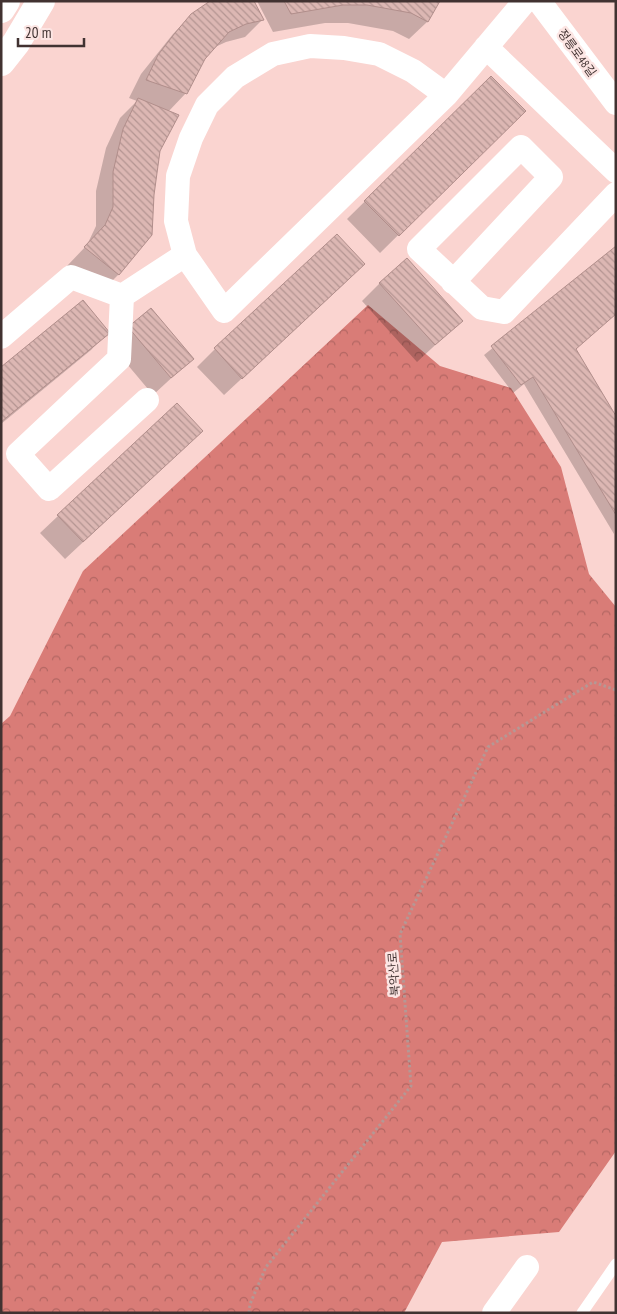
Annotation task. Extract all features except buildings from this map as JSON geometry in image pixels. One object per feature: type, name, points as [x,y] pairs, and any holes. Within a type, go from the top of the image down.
[{"type":"main road","points":[[1,9],[6,1]]},
{"type":"main road","points":[[1,62],[16,43],[41,1]]},
{"type":"street","points":[[446,94],[413,71],[379,54],[344,48],[310,46],[272,54],[235,77],[207,106],[191,138],[178,176],[176,221],[185,255],[224,311],[446,94],[525,1]]},
{"type":"street","name":"정릉로48길","points":[[539,1],[616,103]]},
{"type":"street","points":[[486,48],[616,171]]},
{"type":"street","points":[[453,282],[551,177],[521,148],[420,249],[453,282],[482,308],[504,312],[616,194]]},
{"type":"street","points":[[122,296],[185,255]]},
{"type":"street","points":[[1,337],[71,277],[122,296]]},
{"type":"street","points":[[122,296],[119,359],[18,454],[49,489],[147,400]]},
{"type":"street","points":[[494,1313],[527,1267]]},
{"type":"lane","points":[[582,1313],[616,1264]]},
{"type":"path","name":"북악산로","points":[[249,1313],[250,1304],[266,1267],[411,1086],[400,934],[488,746],[593,682],[616,690]]},
{"type":"green space","points":[[368,305],[440,366],[511,388],[561,467],[589,574],[616,607],[616,1151],[559,1232],[442,1242],[404,1313],[1,1313],[1,724],[10,716],[83,571]]}]
